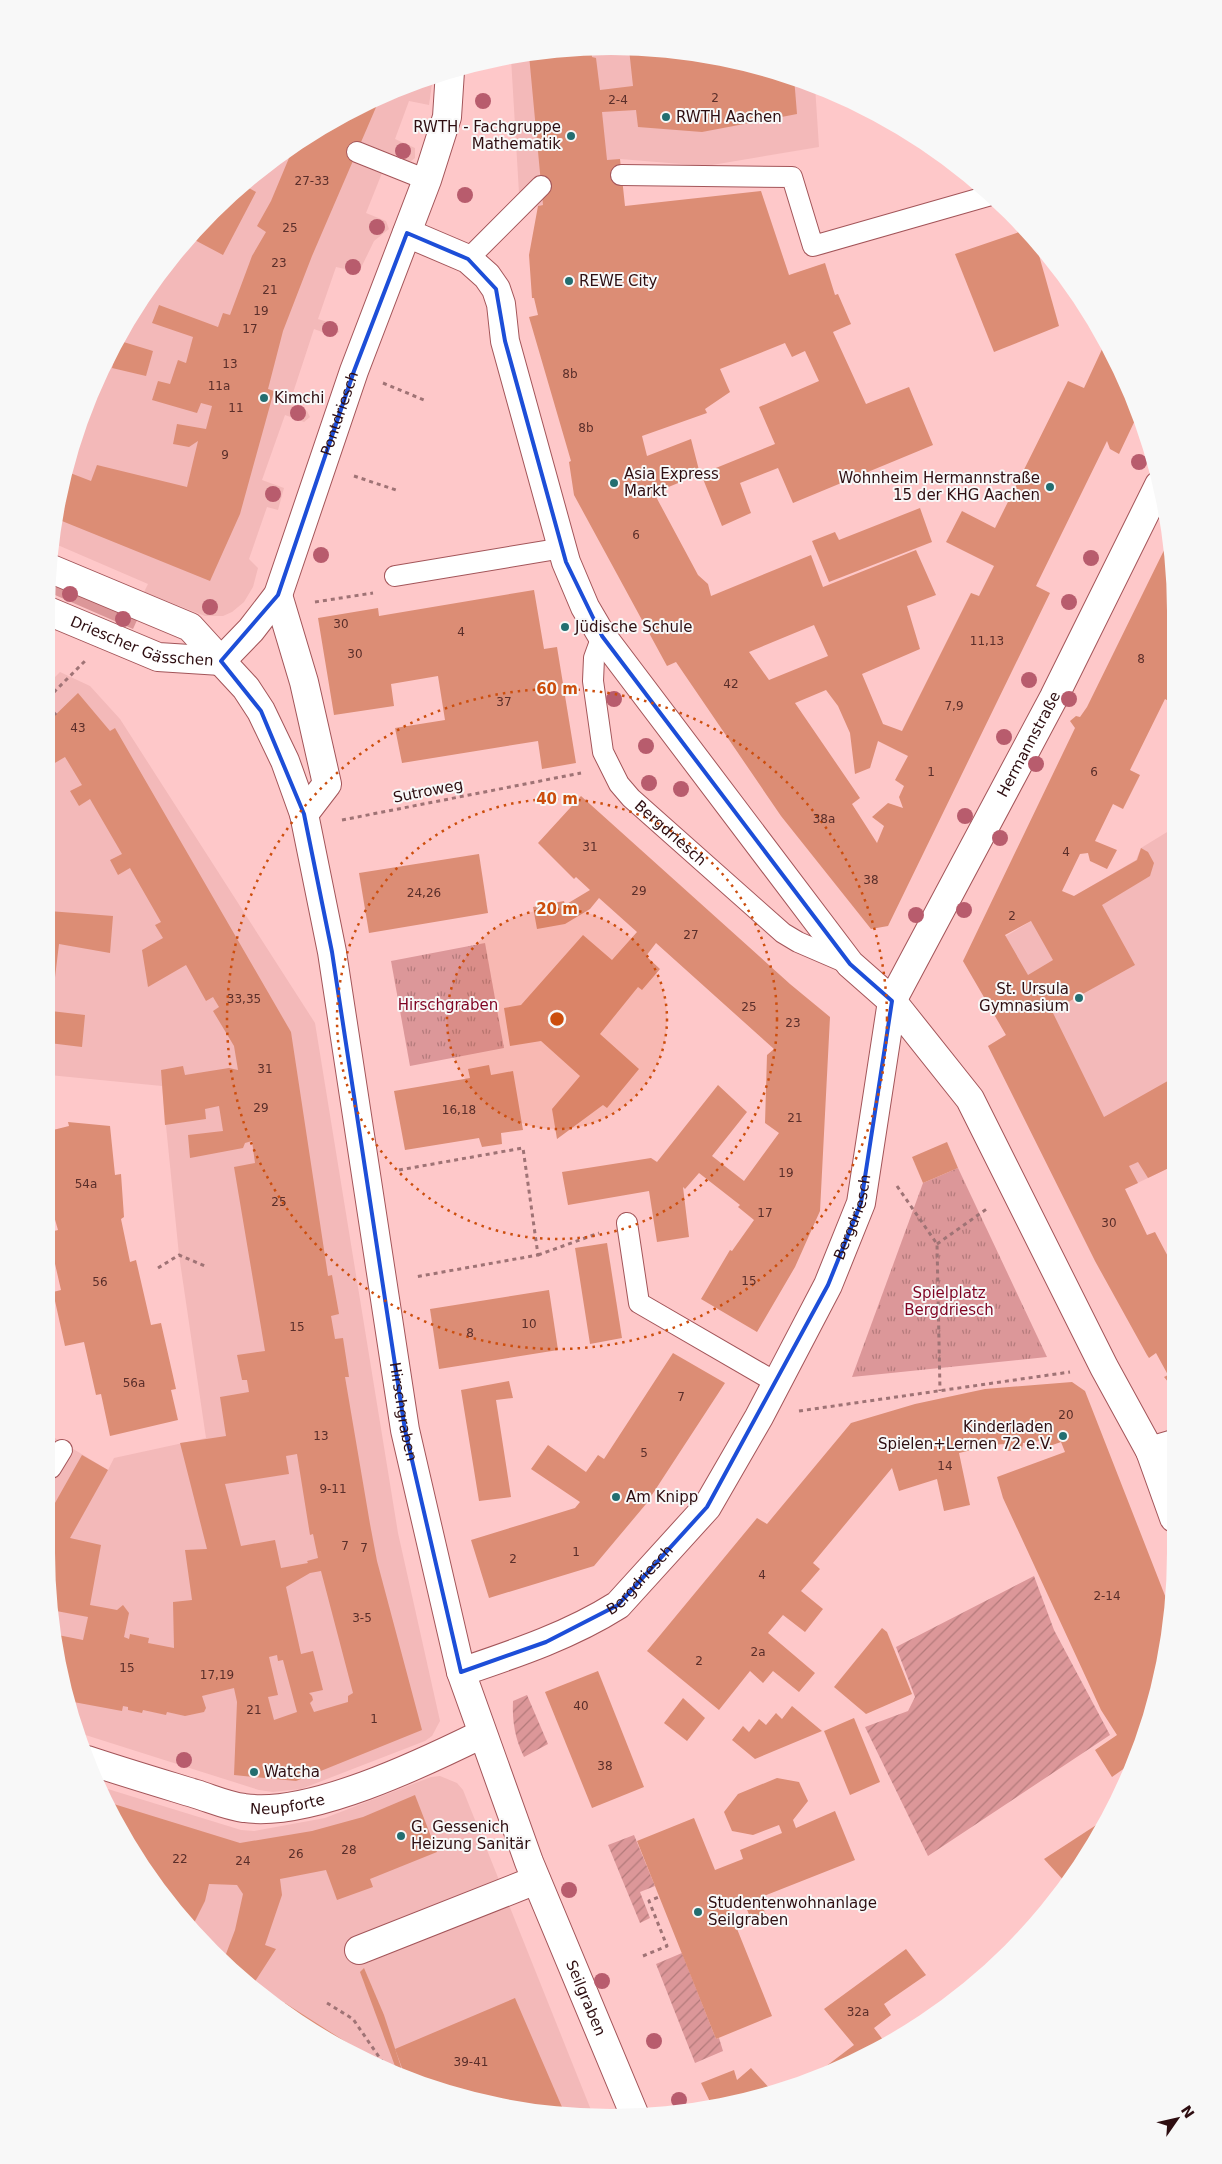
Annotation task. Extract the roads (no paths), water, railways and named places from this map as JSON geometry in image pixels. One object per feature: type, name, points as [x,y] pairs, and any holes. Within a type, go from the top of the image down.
[{"type":"street","name":"Pontdriesch","points":[[221,661],[251,630],[278,595],[354,371],[427,180],[447,117],[449,80]]},
{"type":"street","points":[[407,233],[468,258],[487,276],[496,289],[501,304],[505,341],[563,548]]},
{"type":"street","name":"Hermannstraße","points":[[892,1001],[1054,697],[1154,495]]},
{"type":"street","name":"Bergdriesch","points":[[563,548],[585,607],[602,636],[850,964],[892,1001],[970,1099],[1104,1367],[1162,1447],[1167,1477]]},
{"type":"street","name":"Driescher Gässchen","points":[[56,571],[190,627],[221,661]]},
{"type":"street","points":[[278,595],[304,682],[327,784],[306,821]]},
{"type":"street","name":"Driescher Gässchen","points":[[55,614],[158,656],[221,661]]},
{"type":"street","name":"Hirschgraben","points":[[221,661],[246,688],[261,711],[285,761],[306,821],[332,952],[405,1430],[461,1672],[482,1734]]},
{"type":"street","name":"Bergdriesch","points":[[461,1672],[546,1642],[618,1606],[707,1507],[759,1417],[828,1285],[861,1204],[892,1001]]},
{"type":"street","name":"Neupforte","points":[[96,1763],[244,1808],[271,1808],[303,1804],[336,1795],[439,1756],[482,1734]]},
{"type":"street","name":"Seilgraben","points":[[482,1734],[536,1880],[632,2108]]},
{"type":"street","points":[[359,1950],[536,1880]]},
{"type":"lane","points":[[357,152],[427,180]]},
{"type":"lane","points":[[621,174],[792,176],[813,246],[983,198]]},
{"type":"lane","points":[[468,258],[541,186]]},
{"type":"lane","points":[[396,576],[563,548]]},
{"type":"lane","name":"Bergdriesch","points":[[602,636],[594,658],[594,680],[603,752],[619,784],[630,798],[783,933],[798,942],[850,964]]},
{"type":"lane","points":[[626,1223],[640,1302],[777,1383]]},
{"type":"lane","points":[[55,1461],[62,1450]]},
{"type":"place","name":"RWTH Aachen","points":[[666,117]]},
{"type":"place","name":"RWTH - Fachgruppe Mathematik","points":[[571,136]]},
{"type":"place","name":"REWE City","points":[[569,281]]},
{"type":"place","name":"Kimchi","points":[[264,398]]},
{"type":"place","name":"Asia Express Markt","points":[[614,483]]},
{"type":"place","name":"Wohnheim Hermannstraße 15 der KHG Aachen","points":[[1050,487]]},
{"type":"place","name":"Jüdische Schule","points":[[565,627]]},
{"type":"place","name":"St. Ursula Gymnasium","points":[[1079,998]]},
{"type":"place","name":"Kinderladen Spielen+Lernen 72 e.V.","points":[[1063,1436]]},
{"type":"place","name":"Am Knipp","points":[[616,1497]]},
{"type":"place","name":"Watcha","points":[[254,1772]]},
{"type":"place","name":"G. Gessenich Heizung Sanitär","points":[[401,1836]]},
{"type":"place","name":"Studentenwohnanlage Seilgraben","points":[[698,1912]]},
{"type":"park label","name":"Spielplatz Bergdriesch","points":[[949,1302]]}]
